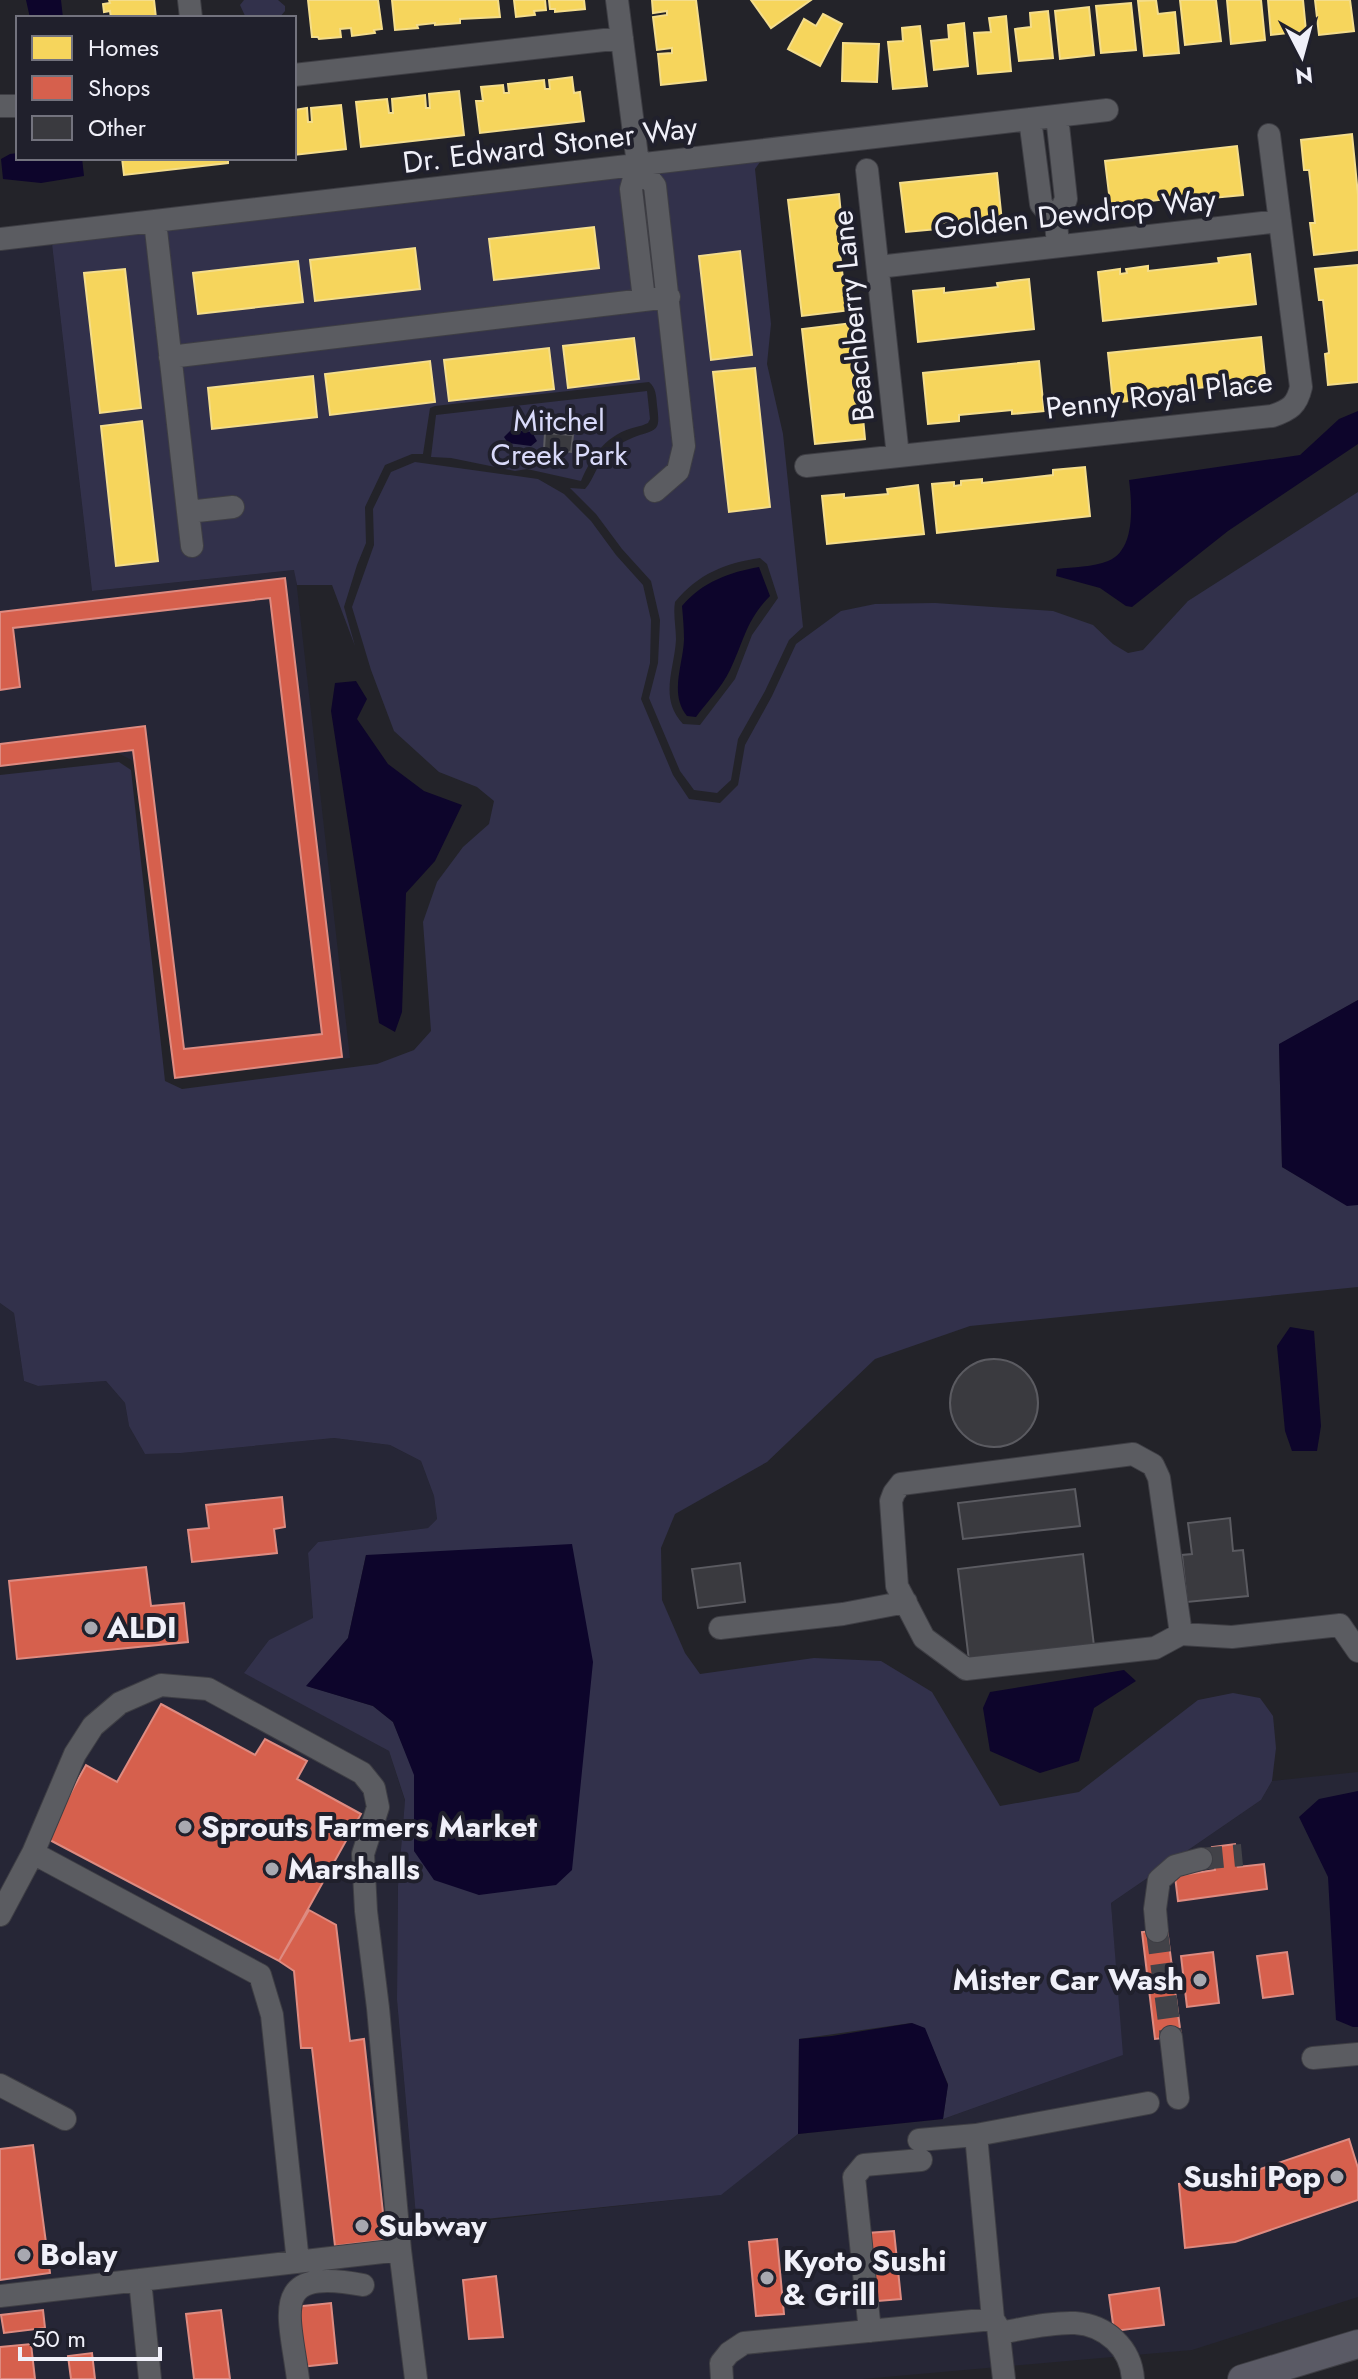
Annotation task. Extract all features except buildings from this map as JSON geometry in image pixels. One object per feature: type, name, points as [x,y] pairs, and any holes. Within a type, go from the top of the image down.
[{"type":"main road","points":[[1242,2379],[1358,2344]]},
{"type":"street","points":[[617,0],[638,164],[631,189],[644,299]]},
{"type":"street","points":[[296,75],[622,38]]},
{"type":"street","name":"Dr. Edward Stoner Way","points":[[0,239],[1107,110]]},
{"type":"street","points":[[1057,116],[1066,199],[1056,222],[1058,246]]},
{"type":"street","points":[[1030,119],[1041,204],[1056,222]]},
{"type":"street","name":"Penny Royal Place","points":[[806,466],[1272,416],[1288,411],[1297,402],[1301,387],[1269,135]]},
{"type":"street","points":[[638,164],[655,186],[684,446],[678,471],[655,491]]},
{"type":"street","points":[[1036,168],[1062,165]]},
{"type":"street","name":"Beachberry Lane","points":[[867,170],[898,456]]},
{"type":"street","points":[[1039,192],[1065,189]]},
{"type":"street","points":[[155,221],[192,546]]},
{"type":"street","name":"Golden Dewdrop Way","points":[[878,267],[1280,221]]},
{"type":"street","points":[[636,233],[661,230]]},
{"type":"street","points":[[170,357],[669,297]]},
{"type":"street","points":[[188,512],[233,507]]},
{"type":"street","points":[[1181,1634],[1159,1478],[1153,1465],[1133,1454],[901,1484],[894,1493],[891,1501],[897,1586],[924,1638],[966,1669],[1155,1648],[1181,1634],[1232,1637],[1340,1625],[1358,1651]]},
{"type":"street","points":[[720,1628],[843,1614],[906,1602]]},
{"type":"street","points":[[0,1915],[33,1853],[75,1754],[93,1726],[120,1703],[161,1685],[208,1689],[362,1773],[374,1788],[378,1807],[363,1854],[366,1911],[416,2379]]},
{"type":"street","points":[[33,1853],[260,1975],[272,2015],[298,2262]]},
{"type":"street","points":[[1157,1931],[1155,1909],[1159,1880],[1175,1866],[1201,1859]]},
{"type":"street","points":[[1171,2037],[1178,2098]]},
{"type":"street","points":[[1313,2058],[1358,2054]]},
{"type":"street","points":[[0,2085],[65,2119]]},
{"type":"street","points":[[870,2331],[854,2177],[864,2165],[976,2135],[1148,2103]]},
{"type":"street","points":[[976,2135],[1004,2379]]},
{"type":"street","points":[[0,2296],[400,2250]]},
{"type":"street","points":[[140,2280],[150,2379]]},
{"type":"street","points":[[298,2379],[289,2308],[293,2293],[304,2284],[340,2281],[363,2285]]},
{"type":"street","points":[[722,2379],[721,2363],[744,2343],[870,2331],[1076,2323],[1096,2328],[1115,2338],[1132,2363],[1133,2379]]},
{"type":"shaded area","points":[[26,0],[61,0],[63,16],[30,16]]},
{"type":"shaded area","points":[[16,153],[16,160],[82,160],[84,176],[41,183],[3,179],[1,159]]},
{"type":"shaded area","points":[[52,244],[92,591],[295,570],[350,1058],[180,1078],[173,1075],[137,763],[118,753],[0,766],[0,250]]},
{"type":"shaded area","points":[[1358,411],[1358,444],[1228,531],[1132,607],[1100,588],[1056,576],[1057,569],[1108,561],[1124,547],[1130,525],[1129,480],[1300,455],[1339,419]]},
{"type":"shaded area","points":[[511,430],[532,432],[537,441],[531,446],[508,443],[504,437]]},
{"type":"shaded area","points":[[759,567],[770,596],[750,622],[723,682],[696,717],[687,716],[678,689],[684,640],[682,606],[698,590],[717,579]]},
{"type":"shaded area","points":[[356,681],[367,699],[357,719],[388,764],[424,791],[462,805],[435,861],[406,893],[402,1012],[395,1032],[379,1023],[331,711],[335,683]]},
{"type":"shaded area","points":[[1358,1000],[1358,1205],[1347,1206],[1282,1167],[1279,1044]]},
{"type":"shaded area","points":[[0,1303],[14,1313],[24,1381],[38,1386],[106,1381],[125,1403],[129,1426],[145,1454],[334,1438],[390,1445],[421,1461],[434,1496],[437,1519],[428,1528],[318,1542],[308,1553],[313,1619],[269,1640],[245,1672],[389,1751],[405,1801],[398,1886],[397,2000],[417,2228],[720,2195],[798,2134],[943,2119],[1122,2055],[1111,1903],[1261,1800],[1272,1781],[1358,1772],[1358,2297],[1192,2350],[863,2379],[0,2379]]},
{"type":"shaded area","points":[[1290,1327],[1314,1331],[1321,1426],[1317,1451],[1292,1451],[1285,1431],[1277,1346]]},
{"type":"shaded area","points":[[572,1544],[593,1662],[572,1870],[556,1885],[479,1895],[434,1880],[414,1851],[414,1775],[393,1722],[373,1706],[306,1686],[348,1638],[366,1555]]},
{"type":"shaded area","points":[[1124,1670],[1136,1681],[1094,1708],[1079,1761],[1040,1773],[990,1751],[983,1708],[990,1692]]},
{"type":"shaded area","points":[[1358,1791],[1358,2027],[1353,2027],[1336,2020],[1328,1877],[1299,1817],[1319,1799]]},
{"type":"shaded area","points":[[912,2023],[925,2028],[948,2085],[943,2119],[798,2134],[799,2039]]},
{"type":"green space","points":[[244,0],[278,0],[285,6],[285,11],[281,16],[245,16],[240,5]]},
{"type":"green space","points":[[780,159],[760,162],[755,169],[771,324],[767,364],[783,434],[803,627],[789,640],[738,739],[731,780],[717,793],[694,790],[680,771],[649,698],[658,663],[660,620],[651,581],[596,514],[570,488],[585,489],[612,449],[656,427],[656,395],[649,382],[430,408],[423,454],[412,454],[385,465],[365,507],[366,543],[344,607],[355,646],[332,585],[297,585],[294,570],[92,591],[52,244],[624,177],[628,245],[671,240],[658,173]],"holes":[[[760,558],[767,564],[778,598],[752,635],[735,679],[700,725],[683,724],[676,714],[670,694],[676,640],[675,602],[693,584],[713,571]]]},
{"type":"green space","name":"Mitchel Creek Park","points":[[647,391],[648,423],[609,440],[596,454],[581,481],[527,469],[515,471],[431,457],[436,415]]},
{"type":"green space","points":[[415,462],[538,479],[564,494],[591,521],[643,585],[651,620],[650,663],[641,699],[673,775],[689,799],[720,803],[738,785],[745,745],[796,644],[841,611],[875,604],[935,603],[1053,611],[1093,625],[1128,653],[1143,650],[1188,601],[1358,492],[1358,1000],[1279,1045],[1282,1167],[1347,1205],[1358,1205],[1358,1287],[970,1326],[875,1359],[767,1462],[675,1514],[661,1548],[662,1600],[685,1653],[700,1674],[814,1658],[881,1661],[932,1692],[1000,1806],[1079,1792],[1198,1700],[1233,1693],[1260,1698],[1273,1716],[1276,1748],[1272,1781],[1261,1800],[1111,1903],[1123,2055],[943,2119],[948,2084],[924,2028],[911,2023],[799,2039],[798,2134],[721,2195],[417,2228],[397,2000],[398,1886],[405,1800],[389,1751],[244,1673],[269,1640],[313,1618],[308,1553],[318,1542],[428,1528],[437,1519],[434,1496],[421,1461],[390,1445],[334,1438],[145,1454],[129,1426],[125,1403],[106,1381],[38,1386],[24,1381],[14,1313],[0,1303],[0,775],[119,762],[131,770],[165,1081],[182,1089],[377,1064],[414,1050],[431,1031],[423,922],[437,882],[463,847],[489,824],[494,801],[477,787],[439,772],[394,731],[371,670],[352,607],[374,545],[373,509],[391,472]],"holes":[[[366,1555],[479,1895],[414,1851],[415,1775],[393,1722],[373,1706],[307,1686],[348,1638]]]},
{"type":"tunnel","points":[[1201,1859],[1242,1855]]},
{"type":"tunnel","points":[[1157,1931],[1171,2037]]},
{"type":"place","name":"ALDI","points":[[91,1628]]},
{"type":"place","name":"Sprouts Farmers Market","points":[[185,1827]]},
{"type":"place","name":"Marshalls","points":[[272,1869]]},
{"type":"place","name":"Mister Car Wash","points":[[1200,1980]]},
{"type":"place","name":"Sushi Pop","points":[[1337,2177]]},
{"type":"place","name":"Subway","points":[[362,2226]]},
{"type":"place","name":"Bolay","points":[[24,2255]]},
{"type":"place","name":"Kyoto Sushi & Grill","points":[[767,2278]]}]
